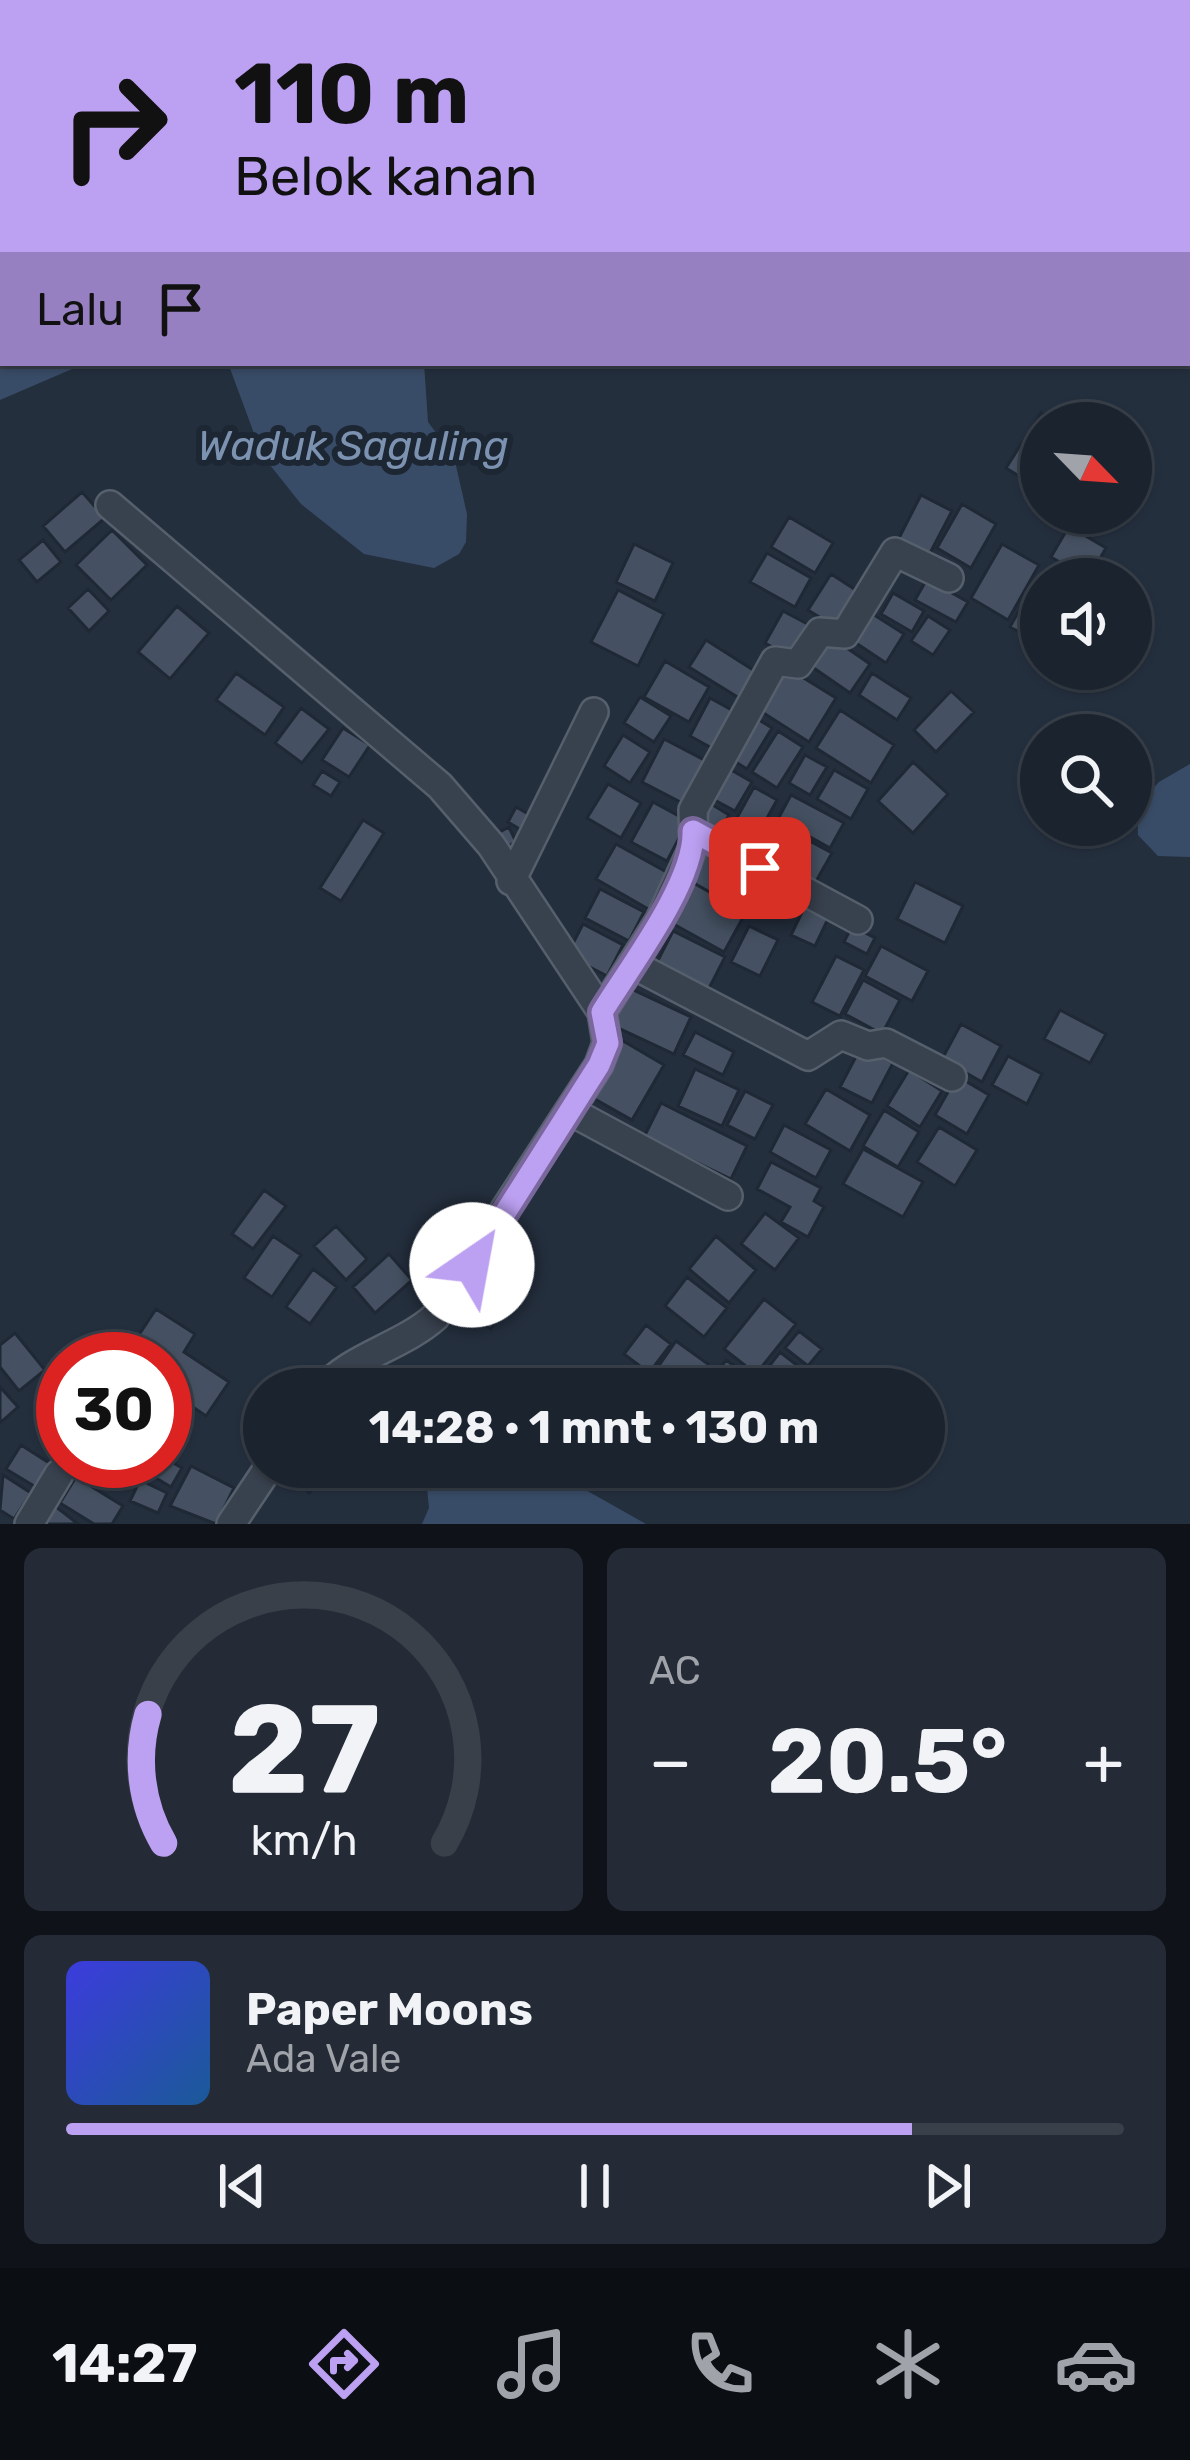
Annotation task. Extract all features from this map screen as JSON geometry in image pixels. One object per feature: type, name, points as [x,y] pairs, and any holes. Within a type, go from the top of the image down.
[{"type":"street","points":[[110,505],[440,786],[491,845],[602,1012],[608,1043],[572,1112],[436,1317],[408,1341],[352,1368]]},
{"type":"street","points":[[602,1012],[660,920],[694,845],[693,810],[775,661],[798,664],[820,632],[845,634],[895,552],[949,578]]},
{"type":"street","points":[[511,880],[594,712]]},
{"type":"street","points":[[693,831],[858,920]]},
{"type":"street","points":[[632,964],[808,1055],[841,1035],[868,1046],[886,1043],[952,1077]]},
{"type":"street","points":[[572,1112],[728,1196]]},
{"type":"street","points":[[28,1524],[50,1488]]},
{"type":"street","points":[[231,1524],[255,1488]]},
{"type":"water","points":[[0,366],[79,366],[0,400]]},
{"type":"water","name":"Waduk Saguling","points":[[229,366],[424,366],[428,422],[454,457],[467,514],[466,542],[459,554],[434,568],[364,554],[301,504],[262,455]]},
{"type":"water","points":[[1190,764],[1190,857],[1158,856],[1148,846],[1152,789]]},
{"type":"water","points":[[427,1488],[582,1488],[646,1524],[422,1524],[429,1508]]},
{"type":"building","points":[[1020,446],[1020,477],[1006,468]]},
{"type":"building","points":[[82,492],[105,518],[65,552],[43,526]]},
{"type":"building","points":[[921,495],[952,511],[929,555],[899,538]]},
{"type":"building","points":[[962,504],[996,524],[971,568],[937,548]]},
{"type":"building","points":[[789,517],[833,543],[815,573],[771,547]]},
{"type":"building","points":[[112,530],[147,565],[111,600],[76,565]]},
{"type":"building","points":[[1064,534],[1082,534],[1106,548],[1100,558],[1051,557]]},
{"type":"building","points":[[43,540],[61,562],[37,582],[19,560]]},
{"type":"building","points":[[634,544],[673,563],[655,601],[616,582]]},
{"type":"building","points":[[1002,544],[1027,558],[1020,558],[1020,599],[1008,620],[971,598]]},
{"type":"building","points":[[767,553],[811,578],[795,607],[750,582]]},
{"type":"building","points":[[831,574],[862,594],[840,630],[808,610]]},
{"type":"building","points":[[927,579],[968,602],[956,622],[915,600]]},
{"type":"building","points":[[88,589],[109,611],[89,631],[68,608]]},
{"type":"building","points":[[618,590],[664,614],[638,666],[591,642]]},
{"type":"building","points":[[893,593],[924,611],[912,632],[881,614]]},
{"type":"building","points":[[177,606],[209,633],[170,679],[138,652]]},
{"type":"building","points":[[1020,609],[1020,632],[1010,627]]},
{"type":"building","points":[[783,611],[815,628],[797,661],[765,643]]},
{"type":"building","points":[[868,611],[904,634],[886,663],[850,639]]},
{"type":"building","points":[[928,616],[950,630],[933,655],[911,641]]},
{"type":"building","points":[[828,635],[870,664],[850,693],[808,664]]},
{"type":"building","points":[[706,640],[761,675],[744,701],[689,667]]},
{"type":"building","points":[[665,661],[709,687],[689,722],[644,697]]},
{"type":"building","points":[[781,664],[836,698],[809,742],[754,707]]},
{"type":"building","points":[[236,673],[284,707],[265,735],[216,700]]},
{"type":"building","points":[[872,673],[911,698],[897,720],[859,695]]},
{"type":"building","points":[[951,691],[974,712],[936,752],[914,730]]},
{"type":"building","points":[[640,697],[671,716],[654,742],[624,723]]},
{"type":"building","points":[[710,698],[739,714],[719,752],[690,736]]},
{"type":"building","points":[[301,708],[329,729],[302,763],[275,743]]},
{"type":"building","points":[[840,710],[894,745],[871,783],[816,748]]},
{"type":"building","points":[[751,715],[772,728],[747,769],[726,756]]},
{"type":"building","points":[[343,728],[370,745],[349,777],[322,760]]},
{"type":"building","points":[[778,731],[803,747],[777,788],[752,772]]},
{"type":"building","points":[[623,735],[650,752],[630,783],[604,766]]},
{"type":"building","points":[[664,739],[710,763],[688,806],[642,782]]},
{"type":"building","points":[[805,755],[827,767],[810,795],[789,783]]},
{"type":"building","points":[[913,762],[948,794],[913,833],[878,801]]},
{"type":"building","points":[[726,767],[752,782],[735,811],[709,797]]},
{"type":"building","points":[[834,770],[868,789],[851,819],[817,799]]},
{"type":"building","points":[[322,771],[340,782],[331,796],[313,785]]},
{"type":"building","points":[[608,784],[641,803],[621,838],[587,818]]},
{"type":"building","points":[[754,787],[777,800],[751,847],[728,834]]},
{"type":"building","points":[[791,795],[844,823],[830,848],[778,819]]},
{"type":"building","points":[[653,802],[688,821],[667,861],[631,842]]},
{"type":"building","points":[[708,802],[729,815],[720,830],[699,817]]},
{"type":"building","points":[[516,807],[530,815],[521,830],[508,822]]},
{"type":"building","points":[[363,820],[384,833],[341,901],[320,888]]},
{"type":"building","points":[[776,823],[832,853],[815,883],[759,853]]},
{"type":"building","points":[[509,827],[516,842],[503,849],[496,834]]},
{"type":"building","points":[[616,844],[670,874],[650,910],[596,879]]},
{"type":"building","points":[[706,844],[762,874],[742,910],[686,879]]},
{"type":"building","points":[[690,881],[746,912],[724,952],[668,921]]},
{"type":"building","points":[[915,882],[963,906],[945,943],[897,919]]},
{"type":"building","points":[[600,889],[644,912],[629,941],[585,918]]},
{"type":"building","points":[[805,906],[829,917],[815,946],[791,935]]},
{"type":"building","points":[[583,924],[623,945],[607,976],[567,955]]},
{"type":"building","points":[[749,926],[778,940],[760,976],[731,962]]},
{"type":"building","points":[[852,926],[875,938],[867,954],[844,942]]},
{"type":"building","points":[[673,931],[725,957],[704,998],[652,972]]},
{"type":"building","points":[[881,946],[928,971],[912,1001],[865,976]]},
{"type":"building","points":[[836,956],[864,970],[840,1016],[812,1002]]},
{"type":"building","points":[[863,980],[900,1000],[882,1034],[845,1014]]},
{"type":"building","points":[[629,988],[691,1017],[674,1054],[612,1025]]},
{"type":"building","points":[[1060,1010],[1106,1034],[1090,1063],[1044,1039]]},
{"type":"building","points":[[961,1024],[1001,1046],[982,1082],[942,1059]]},
{"type":"building","points":[[695,1032],[734,1052],[723,1075],[683,1055]]},
{"type":"building","points":[[618,1038],[664,1065],[632,1120],[586,1094]]},
{"type":"building","points":[[861,1047],[893,1063],[872,1103],[840,1087]]},
{"type":"building","points":[[1008,1056],[1042,1074],[1027,1104],[992,1085]]},
{"type":"building","points":[[695,1069],[739,1090],[722,1126],[678,1106]]},
{"type":"building","points":[[909,1070],[942,1091],[920,1127],[887,1106]]},
{"type":"building","points":[[957,1076],[989,1095],[967,1134],[935,1115]]},
{"type":"building","points":[[826,1089],[870,1115],[850,1151],[805,1124]]},
{"type":"building","points":[[745,1091],[773,1105],[755,1139],[727,1125]]},
{"type":"building","points":[[661,1103],[747,1146],[731,1179],[644,1137]]},
{"type":"building","points":[[884,1110],[919,1132],[898,1167],[863,1146]]},
{"type":"building","points":[[784,1125],[831,1150],[816,1178],[770,1152]]},
{"type":"building","points":[[939,1127],[977,1150],[955,1186],[917,1162]]},
{"type":"building","points":[[863,1149],[923,1182],[903,1217],[843,1184]]},
{"type":"building","points":[[771,1162],[821,1188],[814,1201],[824,1207],[808,1237],[781,1222],[790,1207],[757,1189]]},
{"type":"building","points":[[264,1190],[286,1206],[253,1249],[232,1234]]},
{"type":"building","points":[[765,1213],[799,1238],[775,1270],[741,1244]]},
{"type":"building","points":[[336,1226],[367,1259],[346,1280],[314,1246]]},
{"type":"building","points":[[273,1236],[301,1255],[272,1297],[244,1278]]},
{"type":"building","points":[[716,1236],[756,1270],[729,1303],[689,1269]]},
{"type":"building","points":[[389,1254],[412,1280],[375,1313],[353,1287]]},
{"type":"building","points":[[440,1259],[454,1272],[436,1292],[422,1279]]},
{"type":"building","points":[[313,1269],[337,1287],[310,1324],[286,1307]]},
{"type":"building","points":[[687,1277],[727,1308],[704,1337],[665,1306]]},
{"type":"building","points":[[469,1294],[501,1310],[491,1329],[460,1312]]},
{"type":"building","points":[[764,1299],[796,1324],[761,1368],[748,1368],[724,1349]]},
{"type":"building","points":[[156,1309],[192,1332],[141,1332]]},
{"type":"building","points":[[646,1325],[671,1344],[653,1368],[642,1368],[624,1354]]},
{"type":"building","points":[[799,1331],[822,1349],[808,1366],[785,1348]]},
{"type":"building","points":[[15,1333],[36,1359],[36,1377],[19,1391],[0,1367],[0,1345]]},
{"type":"building","points":[[676,1341],[708,1364],[705,1368],[657,1368]]},
{"type":"building","points":[[780,1352],[800,1368],[768,1368]]},
{"type":"building","points":[[192,1357],[229,1382],[206,1416],[192,1406]]},
{"type":"building","points":[[0,1387],[18,1407],[0,1423]]},
{"type":"building","points":[[21,1445],[36,1455],[36,1487],[6,1469]]},
{"type":"building","points":[[192,1467],[234,1488],[216,1524],[170,1506],[179,1488],[192,1488]]},
{"type":"building","points":[[3,1475],[31,1493],[14,1519],[0,1510]]},
{"type":"building","points":[[69,1488],[94,1488],[123,1506],[112,1524],[94,1524],[60,1503]]},
{"type":"building","points":[[136,1488],[167,1493],[158,1513],[130,1501]]},
{"type":"building","points":[[55,1506],[78,1524],[41,1524]]},
{"type":"route","points":[[472,1265],[599,1065],[608,1043],[602,1012],[660,920],[694,845],[693,831],[760,868]]}]
